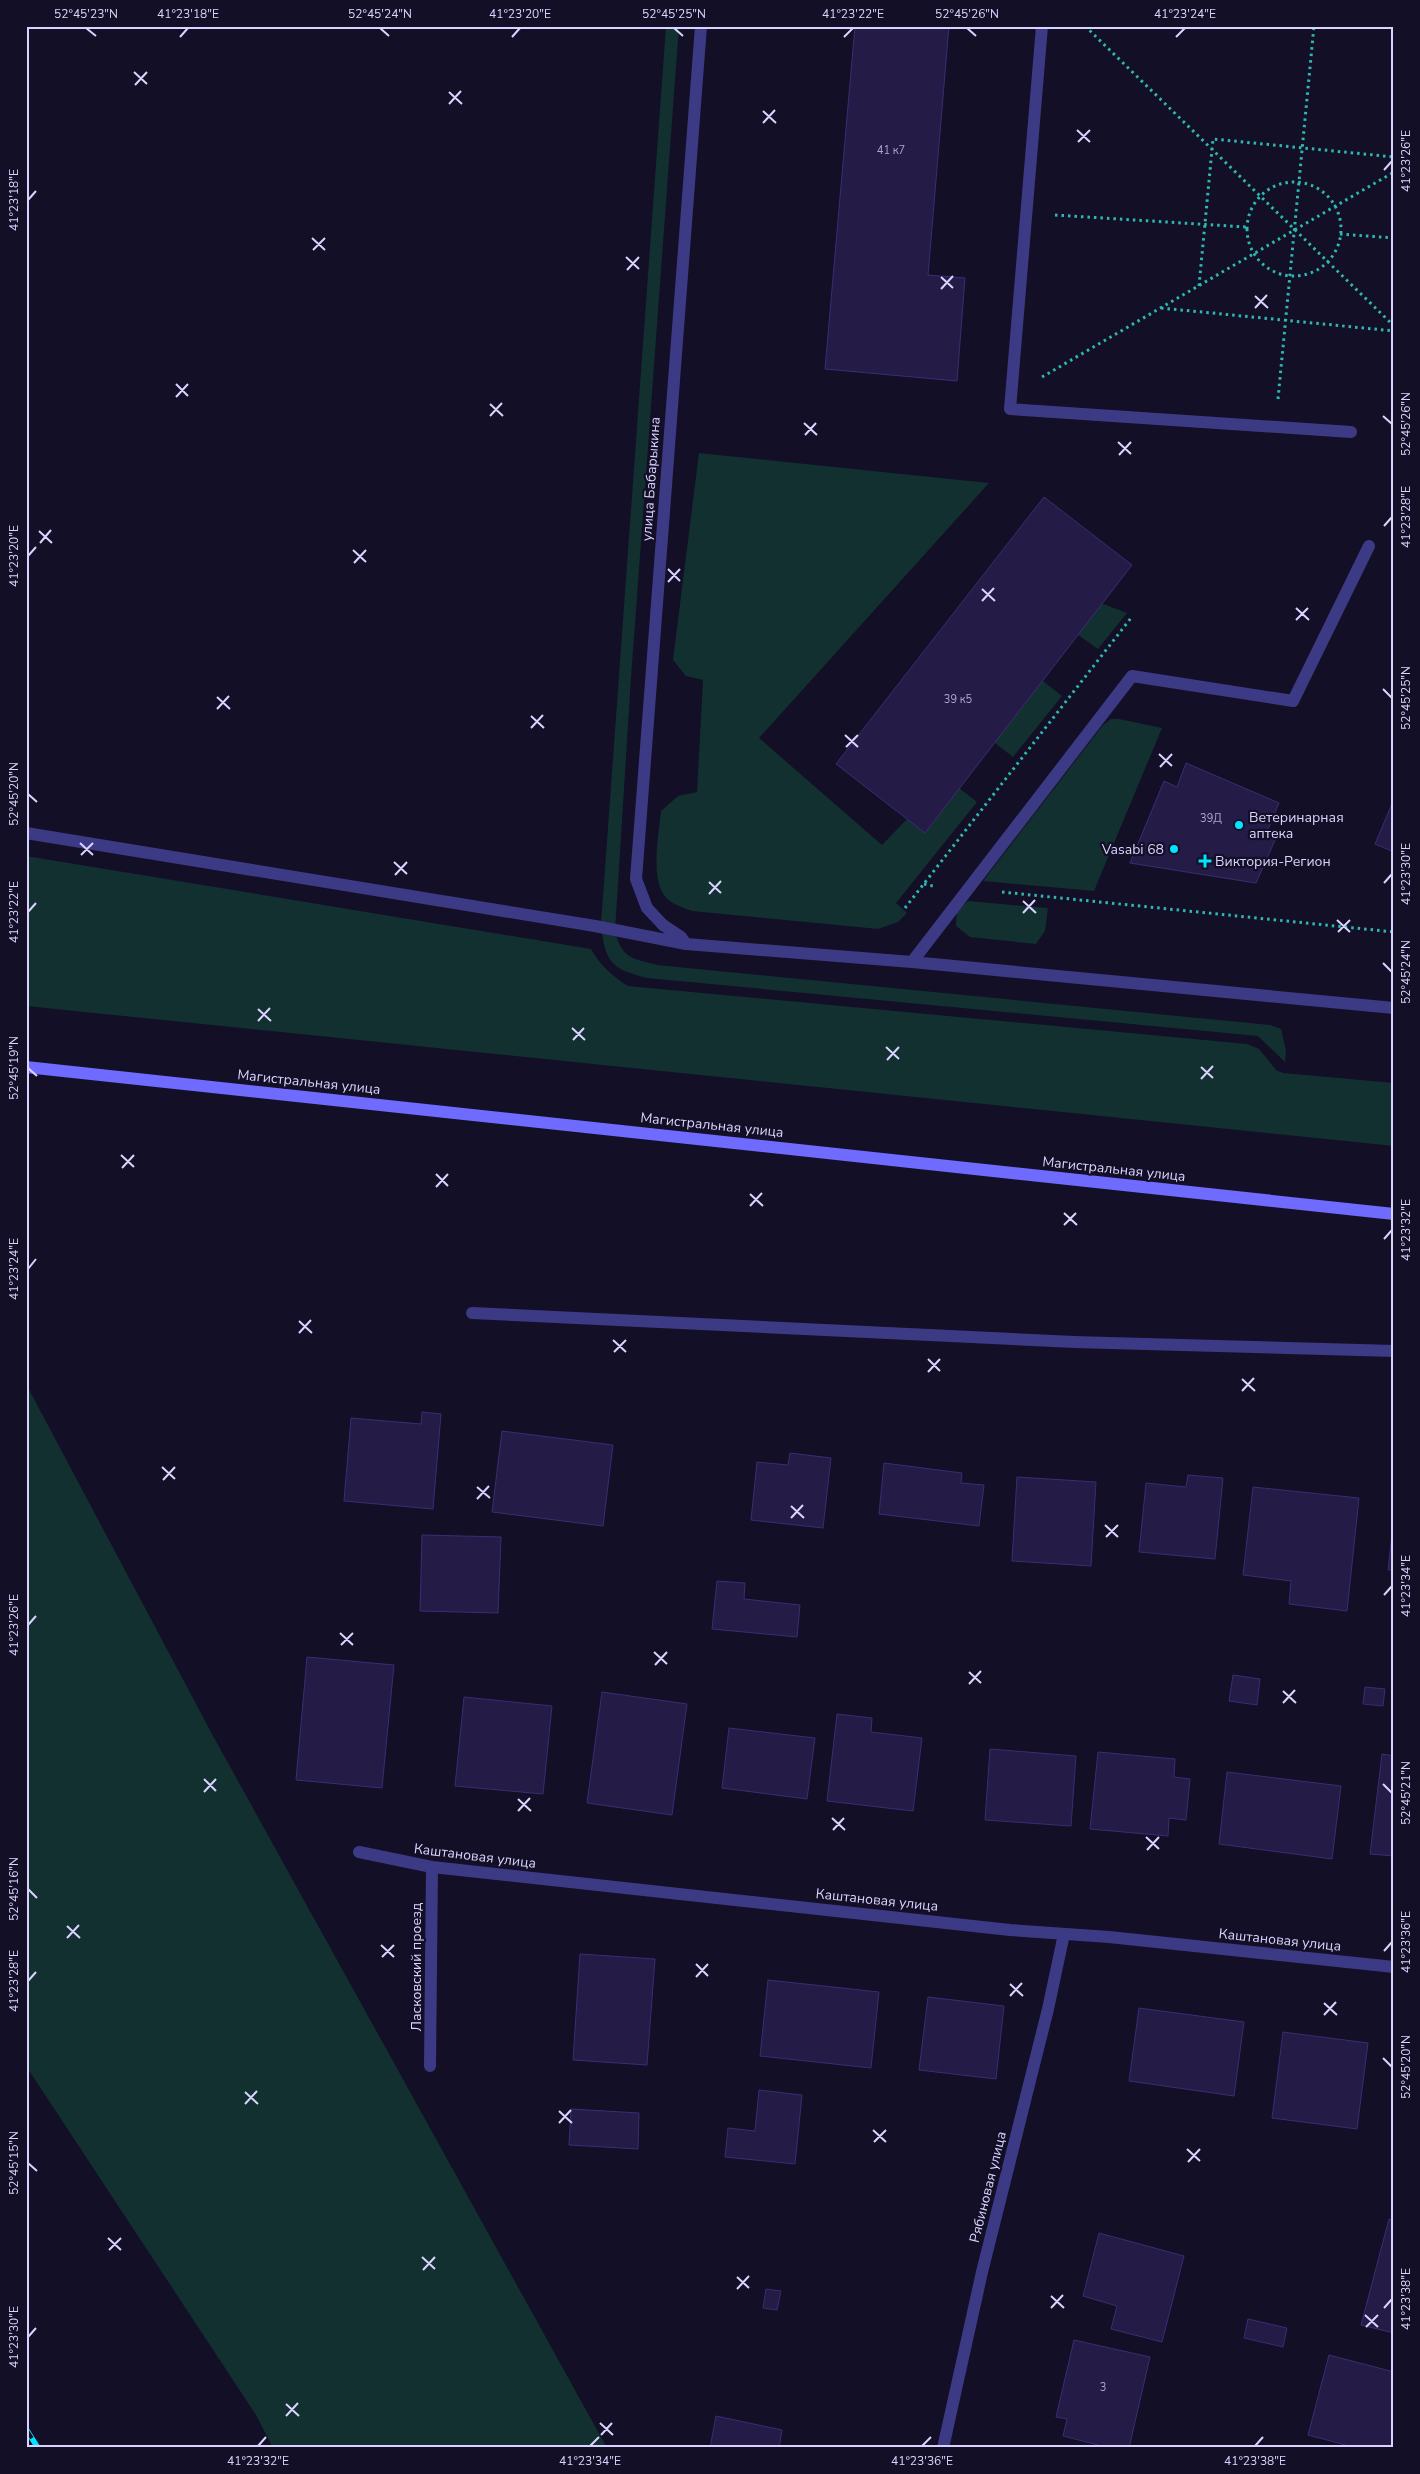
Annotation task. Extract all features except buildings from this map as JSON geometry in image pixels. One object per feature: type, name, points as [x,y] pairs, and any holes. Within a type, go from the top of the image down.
[{"type":"main road","name":"Магистральная улица","points":[[26,1067],[1394,1214]]},
{"type":"street","name":"улица Бабарыкина","points":[[686,944],[681,937],[664,925],[648,908],[636,879],[701,26]]},
{"type":"street","points":[[1042,26],[1010,409],[1351,432]]},
{"type":"street","points":[[912,962],[1132,676],[1292,701],[1369,546]]},
{"type":"street","points":[[26,833],[595,926],[686,944],[912,962],[1394,1008]]},
{"type":"street","points":[[472,1312],[1074,1342],[1394,1351]]},
{"type":"street","name":"Каштановая улица","points":[[359,1852],[432,1867],[1394,1967]]},
{"type":"street","name":"Ласковский проезд","points":[[430,2066],[432,1867]]},
{"type":"street","name":"Рябиновая улица","points":[[944,2448],[982,2272],[1048,2009],[1064,1934]]},
{"type":"path","points":[[1085,26],[1394,326]]},
{"type":"path","points":[[1276,427],[1314,26]]},
{"type":"path","points":[[1198,287],[1213,139],[1394,157]]},
{"type":"path","points":[[1011,395],[1394,172]]},
{"type":"path","points":[[1291,181],[1300,182],[1324,192],[1335,206],[1341,222],[1340,240],[1333,256],[1321,268],[1305,275],[1290,276],[1271,271],[1257,260],[1249,244],[1246,227],[1250,210],[1259,196],[1274,185],[1291,181]]},
{"type":"path","points":[[1026,213],[1246,227]]},
{"type":"path","points":[[1340,234],[1394,238]]},
{"type":"path","points":[[1160,308],[1394,331]]},
{"type":"path","points":[[905,908],[1131,618]]},
{"type":"path","points":[[924,884],[1394,932]]},
{"type":"green space","points":[[666,26],[679,26],[631,678],[615,931],[621,947],[629,956],[635,959],[657,965],[1270,1025],[1281,1029],[1286,1051],[1285,1062],[1258,1036],[647,978],[617,967],[608,955],[601,924]]},
{"type":"green space","points":[[699,453],[989,483],[759,738],[882,845],[906,820],[923,824],[954,784],[977,802],[896,903],[907,913],[898,922],[878,929],[692,911],[678,906],[663,894],[659,884],[656,859],[661,811],[678,796],[697,792],[703,680],[686,676],[673,660]]},
{"type":"green space","points":[[1098,602],[1127,613],[1098,649],[1074,632]]},
{"type":"green space","points":[[1038,677],[1062,696],[1013,757],[990,739]]},
{"type":"green space","points":[[1111,719],[1162,728],[1094,891],[983,881],[1103,725]]},
{"type":"green space","points":[[26,856],[591,949],[607,970],[628,986],[1247,1044],[1259,1049],[1276,1070],[1283,1073],[1394,1083],[1394,1146],[26,1006]]},
{"type":"green space","points":[[968,901],[1048,908],[1045,931],[1036,944],[970,937],[956,926],[957,911]]},
{"type":"green space","points":[[26,1384],[212,1734],[607,2448],[273,2448],[256,2415],[26,2066]]},
{"type":"railway","points":[[26,2429],[38,2448]]},
{"type":"place","name":"Ветеринарная аптека","points":[[1239,825]]},
{"type":"place","name":"Vasabi 68","points":[[1174,849]]},
{"type":"place","name":"Виктория-Регион","points":[[1205,861]]}]
